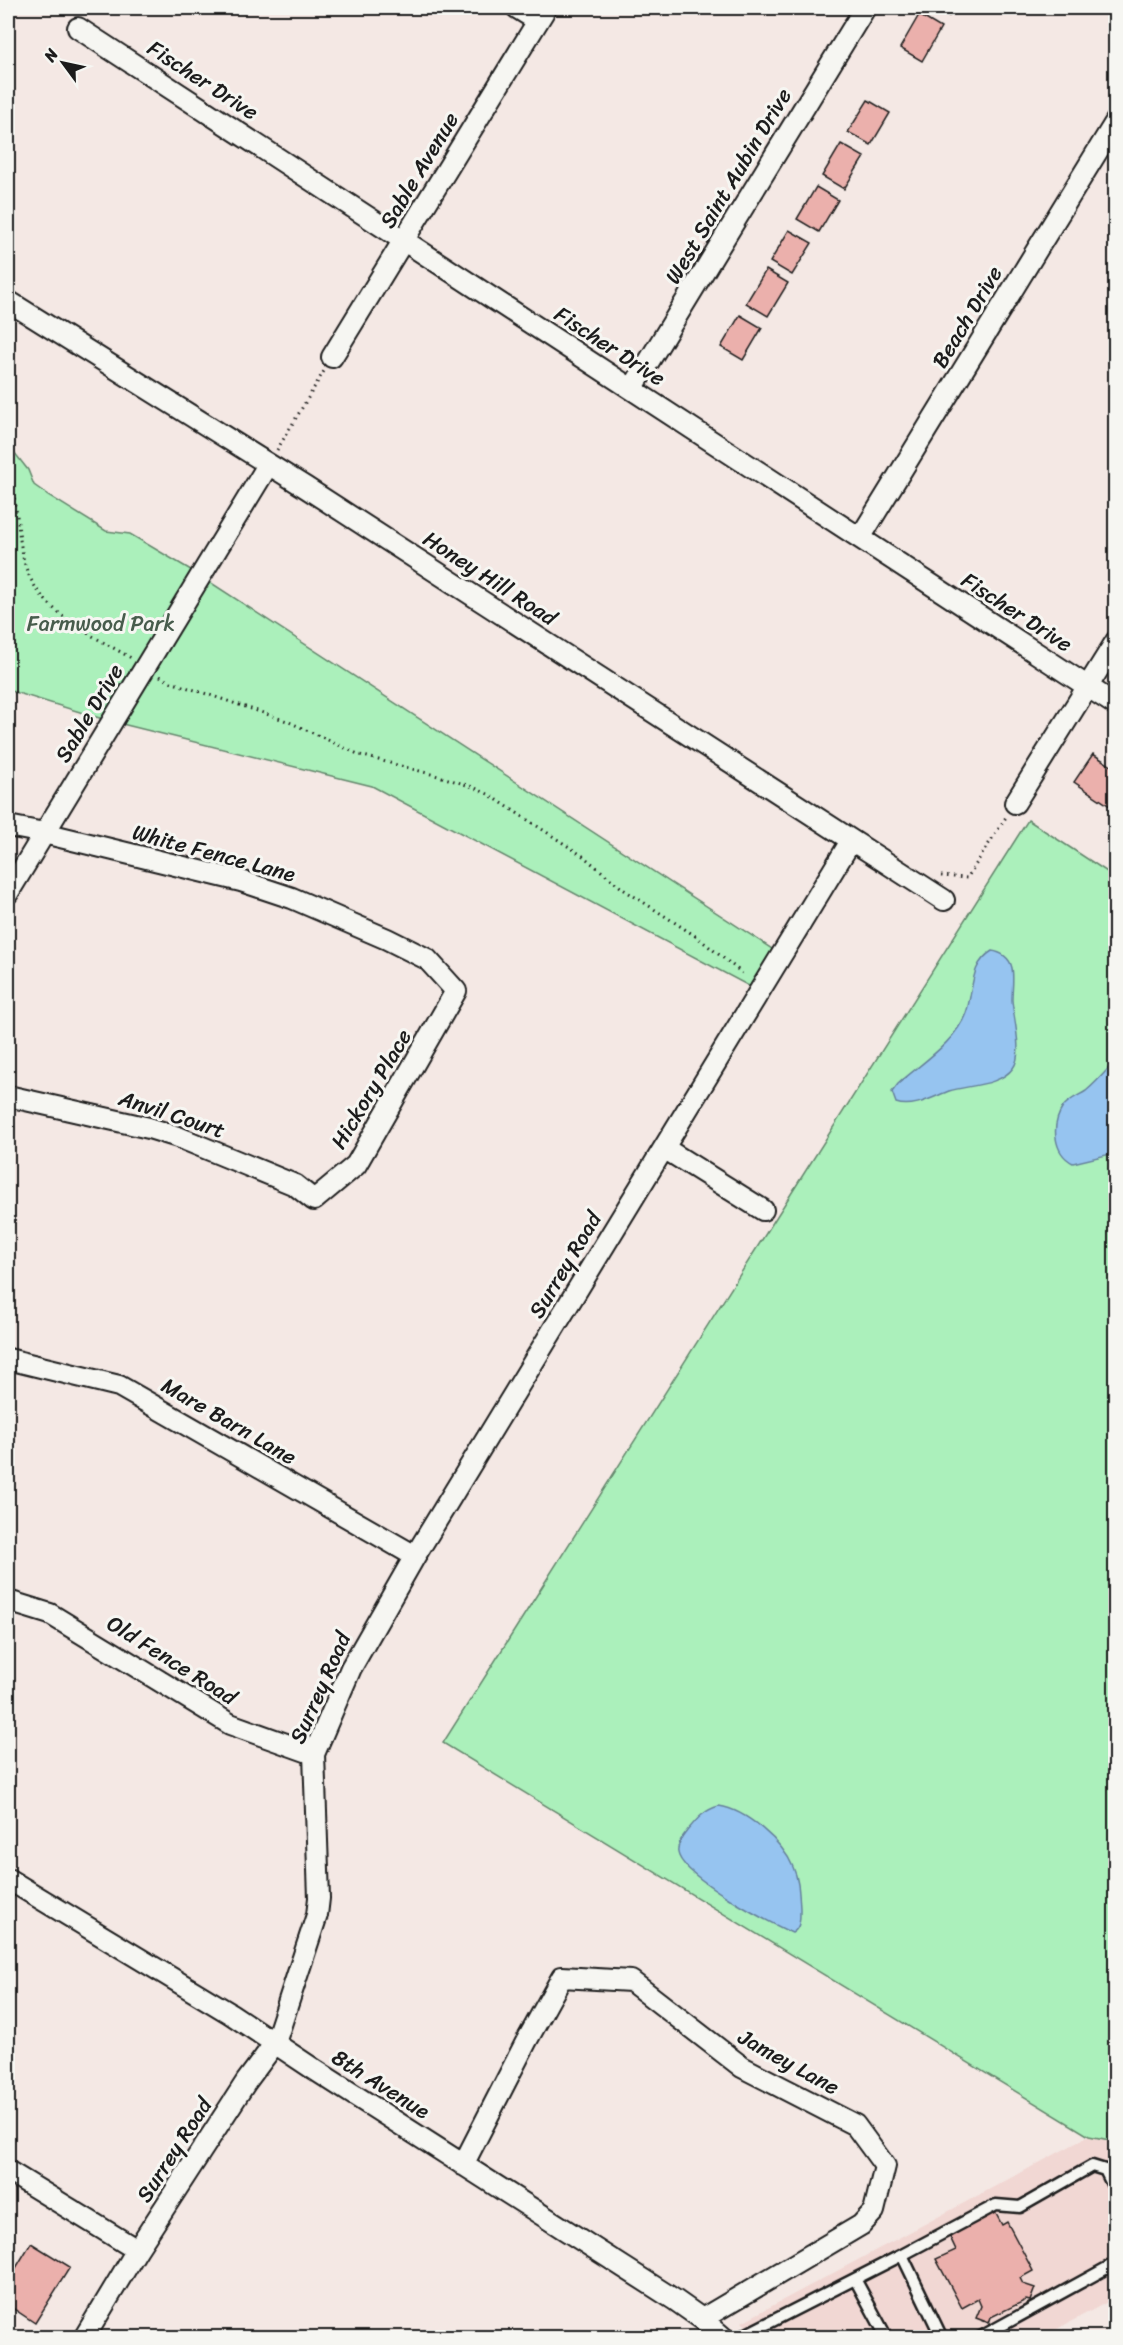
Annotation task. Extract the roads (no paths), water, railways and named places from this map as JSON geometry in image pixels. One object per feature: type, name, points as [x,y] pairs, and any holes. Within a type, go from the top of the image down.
[{"type":"street","points":[[517,8],[542,14]]},
{"type":"street","name":"West Saint Aubin Drive","points":[[632,389],[865,8]]},
{"type":"street","name":"Sable Avenue","points":[[332,357],[542,14]]},
{"type":"street","name":"Fischer Drive","points":[[78,28],[1116,705]]},
{"type":"street","name":"Beach Drive","points":[[860,538],[1116,121]]},
{"type":"street","name":"Honey Hill Road","points":[[8,301],[315,493],[944,900]]},
{"type":"street","name":"Sable Drive","points":[[8,893],[268,465]]},
{"type":"street","points":[[1015,803],[1116,641]]},
{"type":"street","name":"White Fence Lane","points":[[8,826],[241,881],[292,898],[427,959],[456,992]]},
{"type":"street","name":"Surrey Road","points":[[84,2337],[246,2082],[275,2043],[317,1916],[319,1898],[314,1754],[351,1668],[415,1556],[852,841]]},
{"type":"street","name":"Hickory Place","points":[[314,1200],[356,1165],[456,992]]},
{"type":"street","name":"Anvil Court","points":[[8,1096],[149,1128],[178,1137],[295,1185],[314,1200]]},
{"type":"street","points":[[664,1148],[763,1210]]},
{"type":"street","name":"Mare Barn Lane","points":[[8,1359],[119,1386],[415,1556]]},
{"type":"street","name":"Old Fence Road","points":[[8,1601],[50,1614],[230,1724],[314,1754]]},
{"type":"street","name":"8th Avenue","points":[[8,1879],[231,2014],[702,2319],[724,2337]]},
{"type":"street","name":"Jamey Lane","points":[[463,2165],[562,1977],[630,1981],[742,2067],[855,2125],[885,2166],[874,2211],[861,2225],[702,2319]]},
{"type":"street","points":[[8,2171],[138,2250]]},
{"type":"lane","points":[[739,2337],[996,2205],[1020,2207],[1092,2166],[1105,2170],[1116,2192]]},
{"type":"lane","points":[[902,2255],[942,2337]]},
{"type":"lane","points":[[980,2337],[1116,2262]]},
{"type":"lane","points":[[855,2279],[887,2337]]},
{"type":"water","points":[[992,951],[1005,956],[1012,968],[1012,1000],[1018,1045],[1018,1054],[1013,1068],[992,1082],[949,1091],[916,1103],[896,1103],[892,1092],[898,1084],[946,1043],[961,1024],[979,963]]},
{"type":"water","points":[[1115,1061],[1115,1153],[1073,1163],[1061,1153],[1058,1146],[1056,1130],[1059,1114],[1065,1104],[1090,1088]]},
{"type":"water","points":[[719,1806],[752,1820],[781,1847],[788,1857],[796,1877],[800,1908],[798,1926],[792,1933],[765,1920],[712,1888],[685,1865],[679,1856],[678,1846],[685,1833],[701,1816]]},
{"type":"park label","name":"Farmwood Park","points":[[101,623]]}]
